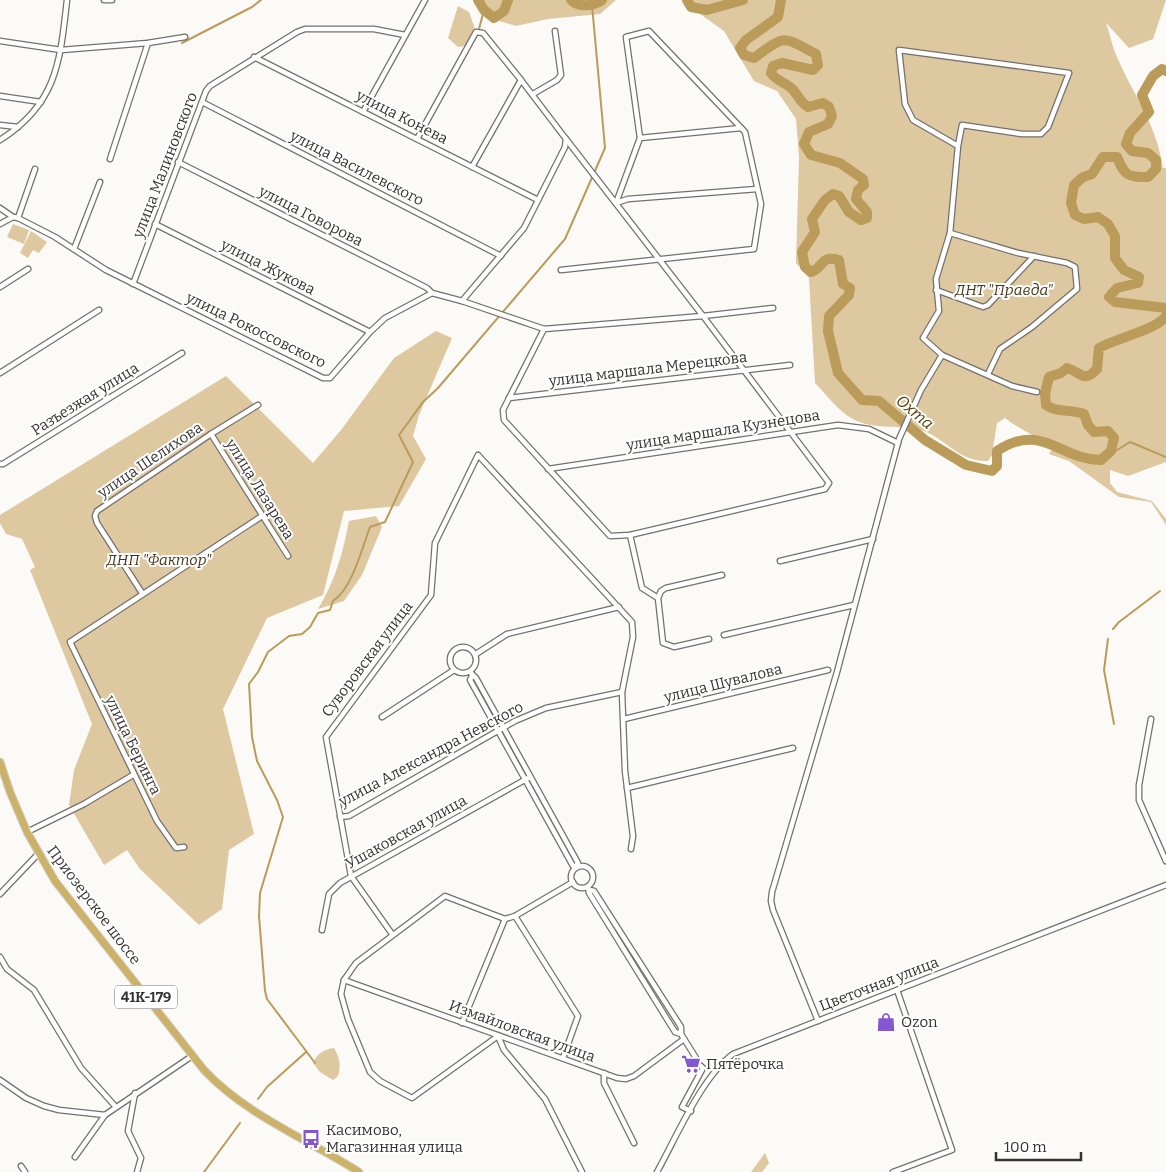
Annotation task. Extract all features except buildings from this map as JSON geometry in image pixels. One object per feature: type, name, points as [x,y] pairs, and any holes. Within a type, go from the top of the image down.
[{"type":"main road","name":"Приозерское шоссе","points":[[0,762],[27,832],[55,881],[216,1084],[236,1099],[359,1172]]},
{"type":"street","points":[[0,140],[29,118],[55,78],[61,50],[67,0]]},
{"type":"street","points":[[104,0],[112,0]]},
{"type":"street","points":[[363,112],[425,0]]},
{"type":"street","name":"улица Малиновского","points":[[133,284],[178,162],[206,91],[210,86],[254,57],[305,29],[374,29],[406,36]]},
{"type":"street","points":[[533,94],[557,80],[561,75],[555,31]]},
{"type":"street","points":[[561,270],[754,249],[761,204],[745,132],[649,31],[626,37],[640,138],[616,203]]},
{"type":"street","points":[[418,140],[476,32],[486,34],[830,483],[825,489],[630,535],[615,537],[605,534],[504,420],[503,410],[544,329]]},
{"type":"street","points":[[0,41],[61,50],[148,43],[184,37]]},
{"type":"street","points":[[110,159],[148,43]]},
{"type":"street","points":[[958,146],[912,120],[905,104],[899,50],[1069,73],[1048,127],[1041,134],[1022,134],[962,125],[958,146],[950,233],[936,279],[939,311],[923,338],[942,355],[1012,386],[1037,392]]},
{"type":"street","name":"улица Конева","points":[[254,57],[538,200]]},
{"type":"street","points":[[472,167],[521,80]]},
{"type":"street","points":[[0,96],[41,102]]},
{"type":"street","name":"улица Василевского","points":[[202,102],[501,256]]},
{"type":"street","points":[[0,125],[18,127]]},
{"type":"street","points":[[640,138],[741,128]]},
{"type":"street","points":[[462,301],[524,228],[565,147],[566,139]]},
{"type":"street","name":"улица Говорова","points":[[178,162],[427,288],[432,293]]},
{"type":"street","points":[[0,224],[15,217],[36,169]]},
{"type":"street","points":[[74,249],[100,182]]},
{"type":"street","points":[[616,203],[628,199],[758,190]]},
{"type":"street","name":"улица Рокоссовского","points":[[0,208],[36,226],[106,270],[323,378],[330,378],[370,332],[385,318],[432,293]]},
{"type":"street","name":"улица Жукова","points":[[155,224],[370,332]]},
{"type":"street","points":[[950,233],[1067,263],[1075,267],[1077,289],[1046,316],[1000,349],[988,374]]},
{"type":"street","points":[[936,290],[983,307],[988,305],[1034,256]]},
{"type":"street","points":[[0,287],[28,268]]},
{"type":"street","points":[[432,293],[462,301],[544,329],[703,316],[773,308]]},
{"type":"street","points":[[0,373],[99,310]]},
{"type":"street","name":"Разъезжая улица","points":[[0,464],[3,464],[182,354]]},
{"type":"street","points":[[818,1021],[786,947],[771,901],[837,672],[899,441],[915,405],[942,355]]},
{"type":"street","name":"улица маршала Мерецкова","points":[[509,398],[790,365]]},
{"type":"street","name":"улица Шелихова","points":[[142,593],[96,523],[95,516],[97,511],[211,434],[258,405]]},
{"type":"street","name":"улица маршала Кузнецова","points":[[548,469],[838,425],[869,429],[899,441]]},
{"type":"street","name":"улица Лазарева","points":[[211,434],[288,556]]},
{"type":"street","name":"Суворовская улица","points":[[392,934],[351,876],[326,737],[431,595],[435,543],[478,455],[619,607]]},
{"type":"street","points":[[142,593],[262,516]]},
{"type":"street","points":[[630,535],[642,588],[658,598]]},
{"type":"street","points":[[780,561],[873,539]]},
{"type":"street","points":[[648,592],[722,575]]},
{"type":"street","points":[[666,588],[661,591],[658,598],[661,639],[667,646],[708,639]]},
{"type":"street","name":"улица Беринга","points":[[142,593],[70,642],[157,821],[176,848],[184,846]]},
{"type":"street","points":[[724,635],[854,605]]},
{"type":"street","points":[[476,654],[507,634],[619,607],[632,622],[633,637],[622,692],[627,788],[633,836],[631,849]]},
{"type":"street","points":[[528,778],[504,728],[476,678],[471,674],[464,674],[454,670],[450,658],[457,648],[464,646],[471,648],[476,654],[476,664],[471,674],[470,680],[499,731],[578,862],[572,874],[573,882],[579,888],[594,890],[681,1027],[682,1036],[696,1058]]},
{"type":"street","points":[[382,718],[454,670]]},
{"type":"street","name":"улица Шувалова","points":[[624,719],[828,670]]},
{"type":"street","name":"улица Александра Невского","points":[[340,817],[348,816],[515,721],[546,708],[622,692]]},
{"type":"street","points":[[1151,719],[1139,785],[1139,800],[1166,861]]},
{"type":"street","points":[[627,788],[794,748]]},
{"type":"street","points":[[27,832],[84,804],[133,775]]},
{"type":"street","name":"Ушаковская улица","points":[[322,930],[329,894],[351,876],[528,778]]},
{"type":"street","points":[[0,894],[38,854]]},
{"type":"street","points":[[576,867],[586,867],[593,874],[589,894],[675,1032],[682,1036]]},
{"type":"street","points":[[573,882],[515,916],[505,919],[445,896],[392,934],[356,963],[344,980],[342,994],[348,1019],[370,1072],[380,1081],[412,1098],[498,1036],[504,1050],[545,1099],[582,1172]]},
{"type":"street","name":"Цветочная улица","points":[[658,1172],[706,1084],[724,1061],[733,1054],[1166,885]]},
{"type":"street","points":[[515,916],[578,1016],[563,1058]]},
{"type":"street","points":[[462,1023],[505,919]]},
{"type":"street","points":[[0,957],[7,969],[34,990],[82,1068],[115,1106]]},
{"type":"street","name":"Измайловская улица","points":[[344,980],[498,1036],[626,1079],[634,1076],[682,1036]]},
{"type":"street","points":[[893,1172],[952,1150],[897,990]]},
{"type":"street","points":[[75,1157],[105,1115],[115,1106],[192,1056]]},
{"type":"street","points":[[691,1111],[682,1107],[703,1068],[702,1066]]},
{"type":"street","points":[[604,1073],[604,1083],[634,1143]]},
{"type":"street","points":[[0,1080],[26,1098],[44,1106],[59,1110],[105,1115]]},
{"type":"street","points":[[135,1093],[128,1131],[141,1158],[137,1172]]},
{"type":"street","points":[[676,1138],[681,1141]]},
{"type":"street","points":[[21,1166],[25,1172]]},
{"type":"green space","points":[[481,0],[616,0],[600,14],[548,19],[516,26],[487,17],[481,9],[486,5]]},
{"type":"green space","name":"ДНТ \"Правда\"","points":[[690,0],[1166,0],[1153,39],[1129,48],[1106,23],[1115,53],[1150,123],[1160,152],[1163,168],[1166,168],[1166,462],[1128,476],[1110,470],[1110,483],[1117,492],[1152,501],[1166,519],[1166,525],[1151,502],[1119,497],[1069,461],[1049,454],[1054,445],[1023,430],[1005,418],[997,423],[992,455],[988,461],[977,460],[959,453],[929,433],[920,430],[865,424],[856,421],[839,409],[815,383],[809,278],[796,263],[799,158],[796,119],[777,91],[754,81],[724,31],[700,14]]},
{"type":"green space","points":[[458,6],[469,12],[475,29],[465,46],[458,47],[448,38]]},
{"type":"green space","points":[[13,224],[29,230],[24,244],[7,237]]},
{"type":"green space","points":[[31,231],[47,242],[39,253],[33,250],[28,258],[20,253]]},
{"type":"green space","name":"ДНП \"Фактор\"","points":[[436,331],[452,338],[419,415],[413,436],[426,459],[399,506],[344,511],[323,595],[267,618],[223,709],[254,834],[229,850],[222,909],[199,925],[140,869],[127,850],[104,865],[69,805],[74,770],[92,724],[30,570],[35,567],[22,539],[6,534],[0,523],[0,515],[226,376],[313,463],[341,430],[394,358]]},
{"type":"green space","points":[[376,516],[382,527],[362,575],[344,601],[318,609],[338,566],[349,521]]},
{"type":"green space","points":[[334,1048],[340,1065],[338,1076],[333,1080],[320,1072],[313,1063],[321,1052]]},
{"type":"green space","points":[[765,1153],[769,1163],[762,1172],[751,1172]]},
{"type":"waterway","points":[[182,43],[252,7],[261,0]]},
{"type":"waterway","name":"Охта","points":[[478,0],[484,10],[494,18],[504,11],[508,0]]},
{"type":"waterway","name":"Охта","points":[[571,0],[582,5],[594,4],[602,0]]},
{"type":"waterway","name":"Охта","points":[[687,0],[691,7],[707,10],[743,0]]},
{"type":"waterway","name":"Охта","points":[[781,0],[778,17],[746,40],[740,48],[744,55],[754,58],[779,41],[784,40],[816,54],[818,65],[813,70],[782,63],[773,66],[771,73],[792,88],[808,107],[823,103],[829,107],[832,116],[828,124],[809,132],[804,144],[811,155],[840,163],[863,179],[864,185],[858,190],[856,199],[867,212],[867,218],[861,220],[849,212],[839,196],[833,194],[825,200],[812,219],[815,232],[802,252],[805,267],[811,272],[825,260],[839,260],[843,284],[850,288],[849,295],[829,316],[828,331],[838,373],[862,400],[879,401],[925,440],[966,465],[992,471],[997,466],[997,451],[1013,443],[1026,440],[1039,441],[1087,458],[1101,460],[1111,451],[1114,438],[1108,431],[1094,432],[1088,425],[1084,414],[1055,409],[1046,405],[1045,393],[1049,377],[1061,373],[1067,368],[1082,376],[1089,376],[1097,369],[1099,348],[1154,326],[1166,316]]},
{"type":"waterway","points":[[315,1063],[267,999],[265,991],[259,916],[260,893],[283,817],[277,800],[257,761],[252,737],[249,684],[258,672],[268,652],[289,636],[302,634],[310,627],[318,613],[330,610],[333,601],[340,595],[351,578],[370,527],[385,522],[413,462],[399,435],[423,402],[438,388],[565,239],[605,148],[592,5]]},
{"type":"waterway","points":[[479,29],[484,10]]},
{"type":"waterway","name":"Охта","points":[[1166,71],[1162,69],[1153,76],[1142,95],[1149,112],[1130,133],[1126,144],[1132,151],[1148,153],[1156,160],[1156,169],[1148,177],[1135,177],[1125,172],[1117,157],[1103,157],[1092,174],[1083,177],[1074,185],[1071,203],[1075,215],[1084,219],[1098,217],[1108,224],[1115,236],[1115,258],[1124,270],[1139,277],[1138,283],[1117,288],[1109,297],[1115,302],[1166,308]]},
{"type":"waterway","points":[[501,111],[518,80],[517,78]]},
{"type":"waterway","points":[[1101,460],[1130,442],[1166,457]]},
{"type":"waterway","points":[[1113,629],[1119,622],[1160,591]]},
{"type":"waterway","points":[[1108,639],[1104,670],[1114,724]]},
{"type":"waterway","points":[[258,1099],[267,1087],[306,1052]]},
{"type":"waterway","points":[[204,1172],[240,1123]]},
{"type":"place","name":"Ozon","points":[[886,1022]]},
{"type":"place","name":"Пятёрочка","points":[[691,1064]]},
{"type":"place","name":"Касимово, Магазинная улица","points":[[311,1139]]}]
